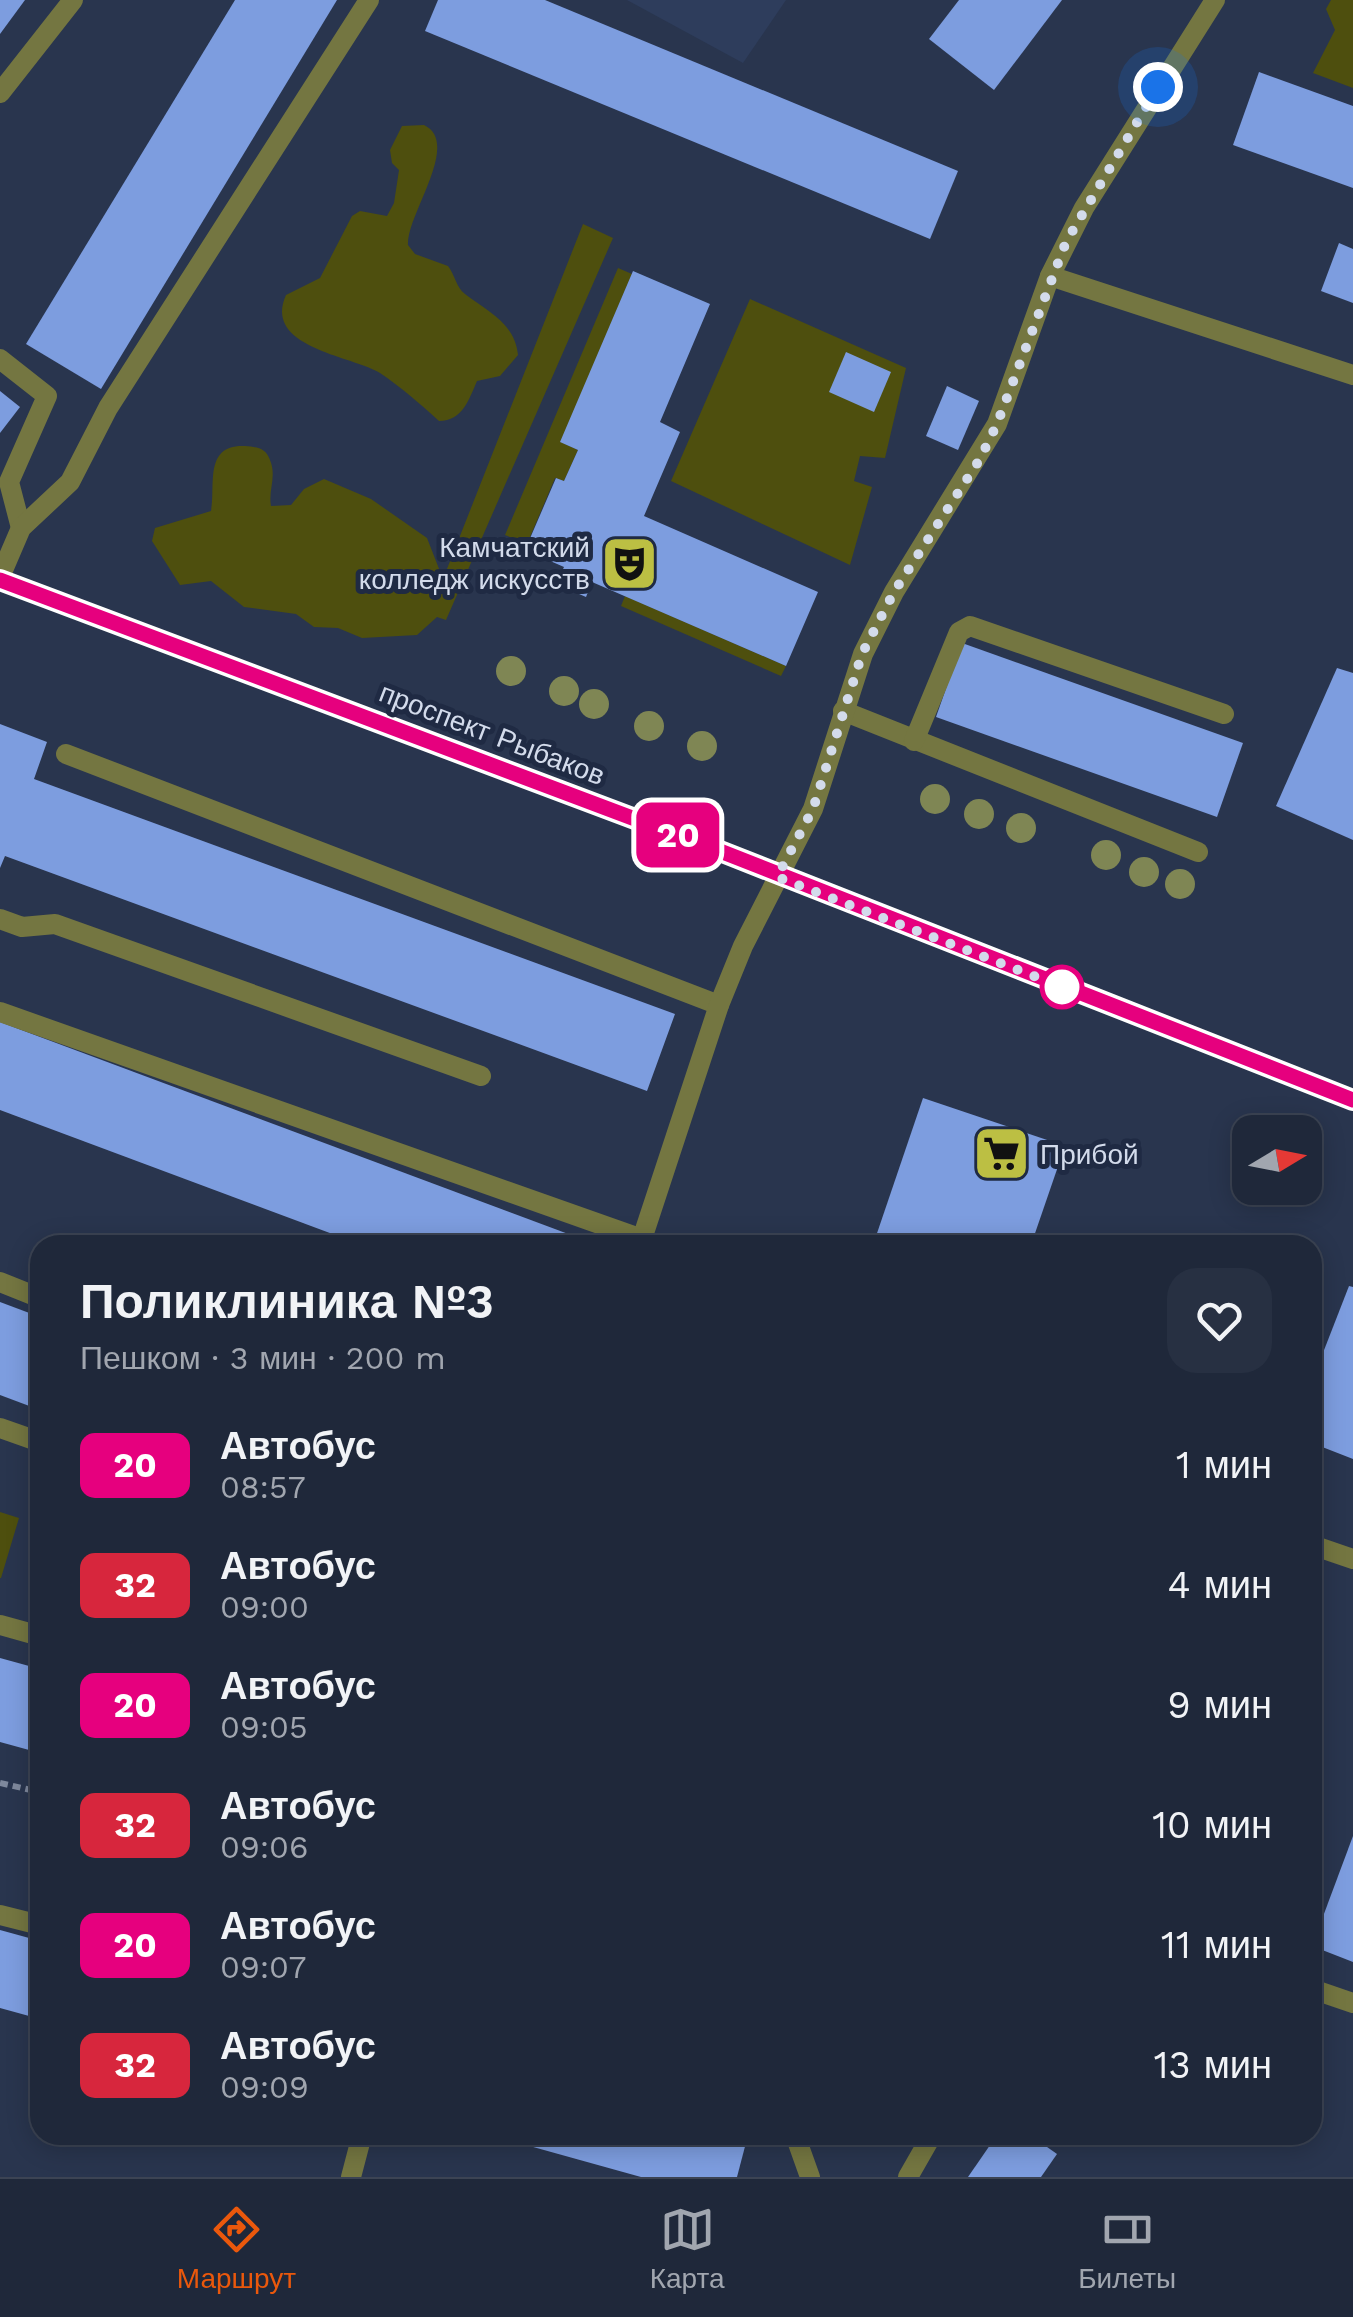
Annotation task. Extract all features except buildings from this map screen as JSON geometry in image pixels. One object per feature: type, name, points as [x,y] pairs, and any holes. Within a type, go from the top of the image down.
[{"type":"main road","name":"проспект Рыбаков","points":[[0,578],[354,711],[1353,1100]]},
{"type":"street","points":[[0,93],[73,0]]},
{"type":"street","points":[[0,578],[21,528],[70,482],[108,408],[369,0]]},
{"type":"street","points":[[643,1235],[719,1005],[777,877],[813,809],[843,711],[881,616],[997,424],[1050,276],[1121,145],[1214,0]]},
{"type":"street","points":[[1050,276],[1353,375]]},
{"type":"street","points":[[0,359],[47,396],[9,482],[21,528]]},
{"type":"street","points":[[914,741],[959,632],[970,626],[1224,714]]},
{"type":"street","points":[[843,711],[1198,852]]},
{"type":"street","points":[[66,754],[719,1005]]},
{"type":"street","points":[[0,919],[22,926],[56,924],[481,1076]]},
{"type":"street","points":[[0,1012],[621,1235]]},
{"type":"street","points":[[0,1282],[30,1294]]},
{"type":"street","points":[[0,1428],[30,1438]]},
{"type":"street","points":[[1322,1549],[1353,1560]]},
{"type":"street","points":[[0,1625],[30,1633]]},
{"type":"street","points":[[0,1915],[30,1922]]},
{"type":"street","points":[[1322,1992],[1353,2003]]},
{"type":"street","points":[[352,2177],[360,2145]]},
{"type":"street","points":[[799,2145],[810,2177]]},
{"type":"street","points":[[908,2177],[926,2145]]},
{"type":"path","points":[[0,1782],[30,1790]]},
{"type":"shaded area","points":[[627,0],[786,0],[743,63]]},
{"type":"shaded area","points":[[1331,0],[1353,0],[1353,88],[1313,73],[1335,30],[1326,9]]},
{"type":"shaded area","points":[[424,125],[434,134],[435,163],[408,245],[415,254],[448,266],[462,291],[506,326],[518,355],[500,376],[477,381],[459,413],[439,421],[380,373],[298,338],[287,327],[282,313],[286,295],[320,278],[352,216],[360,211],[387,216],[394,203],[399,170],[392,163],[390,150],[402,126]]},
{"type":"shaded area","points":[[583,224],[613,238],[446,620],[437,617],[417,635],[362,638],[338,628],[314,627],[296,614],[244,607],[211,581],[180,585],[152,541],[155,528],[211,511],[217,459],[232,447],[245,446],[260,449],[268,456],[273,472],[271,506],[291,505],[304,489],[324,479],[371,499],[427,538],[443,579]]},
{"type":"shaded area","points":[[618,268],[632,274],[561,442],[578,450],[564,481],[555,478],[527,544],[505,535]]},
{"type":"shaded area","points":[[750,299],[906,368],[885,458],[860,456],[854,481],[872,487],[850,565],[671,481]]},
{"type":"shaded area","points":[[625,596],[786,666],[781,676],[621,606]]},
{"type":"shaded area","points":[[0,1512],[19,1518],[1,1578],[0,1578]]},
{"type":"bus line","name":"20","points":[[0,580],[720,851],[777,877],[1353,1100]]},
{"type":"place","name":"Камчатский колледж искусств","points":[[629,563]]},
{"type":"place","name":"Прибой","points":[[1001,1154]]},
{"type":"route","points":[[1062,987],[1065,988],[777,877],[813,809],[862,654],[910,565],[980,459],[1006,403],[1050,276],[1066,242],[1158,87]]}]
